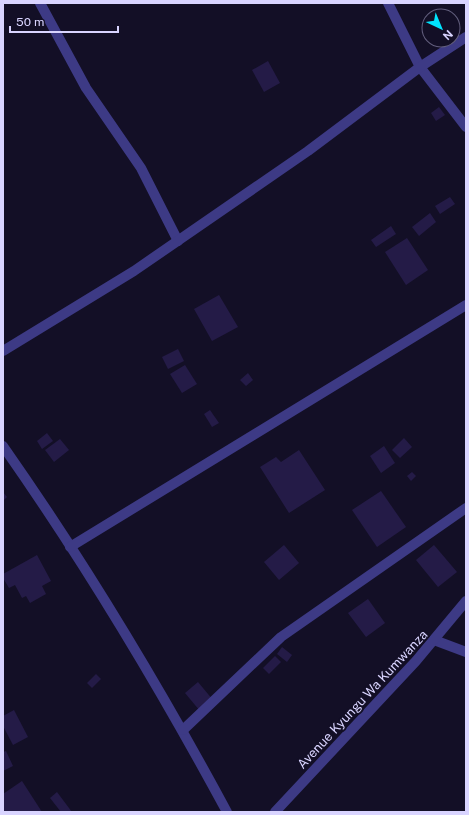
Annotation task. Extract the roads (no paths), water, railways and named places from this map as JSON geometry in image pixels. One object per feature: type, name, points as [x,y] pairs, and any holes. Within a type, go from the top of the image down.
[{"type":"street","points":[[40,3],[86,88],[141,168],[178,241]]},
{"type":"street","points":[[388,3],[420,67],[466,127]]},
{"type":"street","points":[[3,351],[134,271],[308,151],[420,67],[466,37]]},
{"type":"street","points":[[70,547],[466,304]]},
{"type":"street","points":[[3,446],[51,515],[183,730],[227,812]]},
{"type":"street","points":[[183,730],[281,637],[466,508]]},
{"type":"street","name":"Avenue Kyungu Wa Kumwanza","points":[[275,812],[416,661],[466,600]]},
{"type":"street","points":[[434,640],[466,652]]}]
